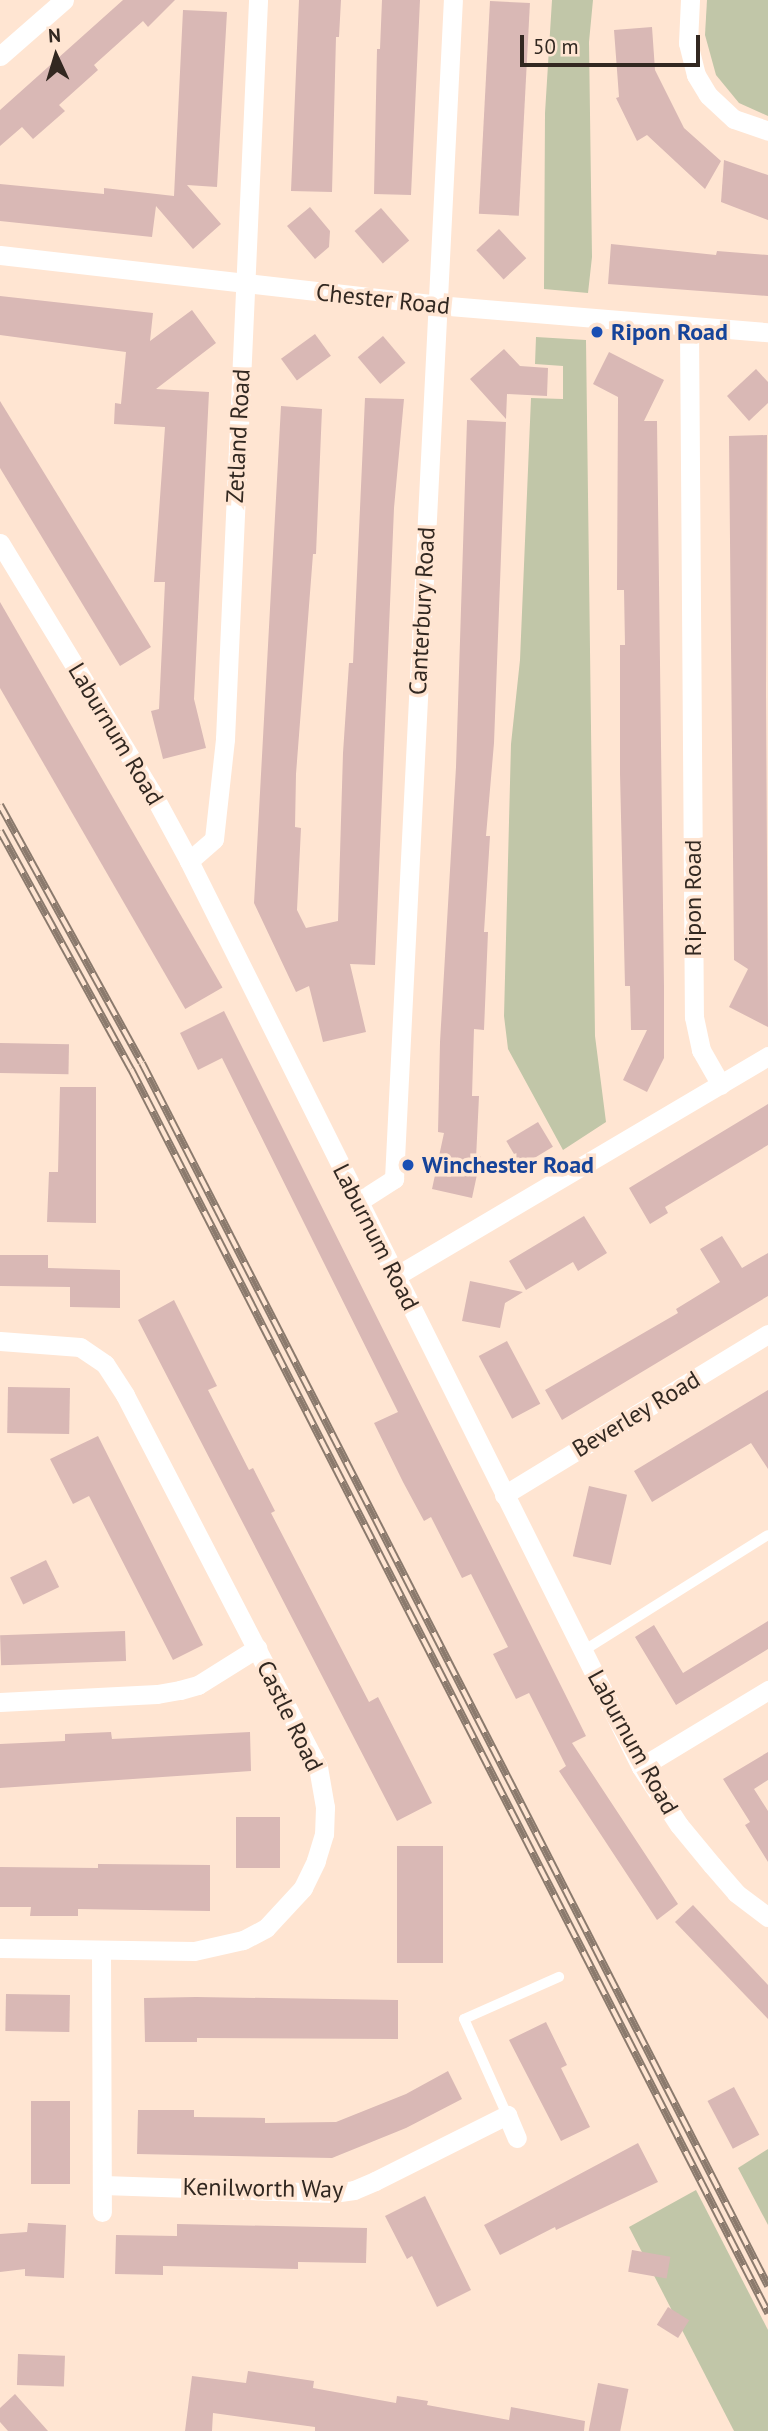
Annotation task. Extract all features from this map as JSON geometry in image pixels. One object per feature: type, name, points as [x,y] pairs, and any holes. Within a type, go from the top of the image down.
[{"type":"street","points":[[0,56],[64,0]]},
{"type":"street","name":"Zetland Road","points":[[189,861],[214,839],[225,739],[258,0]]},
{"type":"street","name":"Canterbury Road","points":[[358,1202],[394,1179],[453,0]]},
{"type":"street","points":[[690,0],[688,43],[696,75],[708,95],[734,119],[768,131]]},
{"type":"street","name":"Chester Road","points":[[0,255],[437,305],[768,332]]},
{"type":"street","name":"Ripon Road","points":[[689,326],[694,1017],[701,1050],[721,1085]]},
{"type":"street","name":"Laburnum Road","points":[[0,543],[155,799],[189,861],[641,1767],[679,1825],[712,1865],[736,1893],[768,1917]]},
{"type":"street","points":[[396,1276],[768,1056]]},
{"type":"street","name":"Beverley Road","points":[[504,1495],[768,1334]]},
{"type":"street","name":"Castle Road","points":[[0,1341],[80,1347],[105,1364],[125,1395],[318,1767],[325,1807],[324,1834],[316,1861],[303,1888],[265,1928],[217,1948],[194,1951],[0,1948]]},
{"type":"street","points":[[0,1702],[157,1694],[180,1690],[198,1685],[257,1648]]},
{"type":"street","points":[[641,1767],[768,1690]]},
{"type":"street","points":[[101,1950],[102,2212]]},
{"type":"street","points":[[507,2115],[517,2138]]},
{"type":"street","name":"Kenilworth Way","points":[[103,2185],[333,2193],[354,2190],[507,2115]]},
{"type":"lane","points":[[583,1651],[768,1535]]},
{"type":"lane","points":[[507,2115],[464,2018],[559,1976]]},
{"type":"green space","points":[[552,0],[593,0],[589,42],[592,257],[588,293],[544,289],[545,113]]},
{"type":"green space","points":[[707,0],[768,0],[768,116],[739,103],[716,75],[705,35]]},
{"type":"green space","points":[[536,337],[586,340],[595,1036],[606,1122],[563,1150],[508,1049],[504,1016],[511,744],[520,660],[531,398],[563,399],[563,366],[535,364]]},
{"type":"green space","points":[[768,2149],[768,2225],[738,2168]]},
{"type":"green space","points":[[696,2190],[768,2330],[768,2431],[734,2431],[629,2227]]},
{"type":"building","points":[[123,0],[175,0],[148,27],[143,21],[94,65],[98,70],[59,105],[65,111],[33,139],[22,127],[0,146],[0,110]]},
{"type":"building","points":[[299,0],[341,0],[339,37],[336,37],[332,192],[291,191]]},
{"type":"building","points":[[382,0],[420,0],[411,195],[374,194],[377,49],[380,49]]},
{"type":"building","points":[[490,1],[530,3],[519,216],[479,214]]},
{"type":"building","points":[[183,10],[227,12],[217,187],[187,185],[221,224],[193,249],[156,206],[152,237],[0,221],[0,184],[104,194],[104,188],[174,196]]},
{"type":"building","points":[[652,27],[655,70],[684,128],[721,161],[705,189],[647,135],[637,141],[616,98],[619,97],[614,30]]},
{"type":"building","points":[[724,160],[768,175],[768,220],[721,202]]},
{"type":"building","points":[[310,207],[330,231],[329,247],[315,259],[287,226]]},
{"type":"building","points":[[381,208],[409,240],[383,263],[355,231]]},
{"type":"building","points":[[499,229],[526,258],[504,279],[476,250]]},
{"type":"building","points":[[611,244],[716,255],[717,251],[768,255],[768,296],[608,284]]},
{"type":"building","points":[[0,296],[153,313],[150,341],[192,310],[216,343],[156,389],[209,392],[194,699],[206,748],[163,759],[151,711],[159,709],[165,582],[154,582],[165,427],[114,424],[115,403],[121,404],[126,352],[0,335]]},
{"type":"building","points":[[315,334],[331,356],[297,381],[281,359]]},
{"type":"building","points":[[383,336],[405,363],[380,384],[358,357]]},
{"type":"building","points":[[504,349],[520,366],[548,368],[547,396],[507,394],[506,419],[470,379]]},
{"type":"building","points":[[609,352],[664,380],[644,421],[657,421],[664,986],[664,1058],[647,1092],[623,1080],[647,1030],[631,1030],[630,986],[625,986],[620,645],[625,645],[624,590],[617,590],[618,397],[593,384]]},
{"type":"building","points":[[756,369],[768,382],[768,403],[749,421],[727,396]]},
{"type":"building","points":[[365,398],[404,399],[394,508],[375,965],[350,964],[366,1032],[323,1042],[309,986],[296,992],[254,903],[281,406],[322,409],[316,554],[313,554],[296,774],[295,827],[301,828],[297,910],[306,928],[338,921],[343,753],[349,663],[353,663]]},
{"type":"building","points":[[0,401],[151,647],[120,666],[0,468]]},
{"type":"building","points":[[467,420],[506,422],[494,743],[486,836],[490,836],[484,932],[488,932],[484,1030],[474,1029],[472,1096],[479,1096],[476,1159],[481,1156],[472,1198],[432,1189],[444,1133],[438,1132],[440,1042],[456,767]]},
{"type":"building","points":[[767,435],[768,1027],[729,1007],[748,969],[734,960],[729,436]]},
{"type":"building","points":[[0,602],[223,987],[185,1009],[0,688]]},
{"type":"building","points":[[224,1011],[586,1736],[572,1743],[678,1904],[657,1920],[559,1771],[566,1766],[529,1693],[516,1699],[493,1654],[508,1647],[471,1574],[462,1578],[431,1517],[424,1521],[403,1482],[374,1423],[398,1412],[222,1058],[198,1070],[180,1033]]},
{"type":"building","points":[[0,1043],[69,1044],[68,1074],[0,1073]]},
{"type":"building","points":[[60,1087],[96,1087],[96,1223],[47,1222],[49,1172],[58,1172]]},
{"type":"building","points":[[768,1104],[768,1145],[665,1207],[668,1213],[650,1224],[629,1188]]},
{"type":"building","points":[[538,1122],[553,1147],[521,1166],[506,1141]]},
{"type":"building","points":[[584,1216],[607,1253],[578,1271],[573,1262],[526,1290],[509,1261]]},
{"type":"building","points":[[722,1236],[742,1268],[768,1253],[768,1296],[562,1420],[545,1390],[678,1313],[676,1309],[720,1282],[700,1249]]},
{"type":"building","points":[[0,1255],[48,1255],[48,1268],[120,1270],[120,1308],[70,1307],[70,1287],[0,1286]]},
{"type":"building","points":[[470,1281],[523,1292],[505,1303],[500,1328],[462,1321]]},
{"type":"building","points":[[174,1300],[217,1386],[208,1390],[249,1470],[253,1468],[275,1511],[271,1513],[369,1702],[378,1697],[432,1803],[397,1821],[138,1320]]},
{"type":"building","points":[[507,1341],[540,1404],[512,1419],[479,1356]]},
{"type":"building","points":[[8,1387],[70,1388],[69,1434],[7,1433]]},
{"type":"building","points":[[768,1390],[768,1469],[751,1443],[652,1502],[634,1471]]},
{"type":"building","points":[[98,1436],[203,1645],[173,1660],[89,1496],[73,1504],[50,1459]]},
{"type":"building","points":[[589,1486],[627,1495],[611,1565],[573,1556]]},
{"type":"building","points":[[46,1560],[59,1587],[23,1604],[10,1578]]},
{"type":"building","points":[[768,1621],[768,1649],[676,1705],[635,1637],[654,1625],[683,1673]]},
{"type":"building","points":[[125,1631],[126,1661],[1,1665],[0,1635]]},
{"type":"building","points":[[111,1732],[112,1739],[250,1732],[251,1771],[0,1788],[0,1744],[65,1741],[65,1734]]},
{"type":"building","points":[[768,1752],[768,1780],[754,1789],[768,1811],[768,1862],[745,1825],[750,1822],[723,1779]]},
{"type":"building","points":[[236,1817],[280,1817],[280,1868],[236,1868]]},
{"type":"building","points":[[397,1846],[443,1846],[443,1963],[397,1963]]},
{"type":"building","points":[[98,1864],[210,1865],[210,1911],[78,1909],[78,1916],[30,1916],[31,1907],[0,1907],[0,1867],[98,1868]]},
{"type":"building","points":[[693,1905],[768,1985],[768,2019],[675,1922]]},
{"type":"building","points":[[6,1994],[70,1995],[69,2032],[5,2031]]},
{"type":"building","points":[[144,1998],[398,2000],[398,2039],[197,2038],[197,2042],[145,2042]]},
{"type":"building","points":[[546,2022],[567,2065],[561,2068],[590,2127],[561,2141],[509,2040]]},
{"type":"building","points":[[448,2071],[462,2099],[406,2128],[332,2158],[137,2154],[138,2110],[194,2110],[194,2117],[265,2118],[265,2123],[336,2122],[406,2094]]},
{"type":"building","points":[[734,2087],[759,2135],[733,2149],[708,2101]]},
{"type":"building","points":[[31,2101],[70,2101],[70,2184],[31,2184]]},
{"type":"building","points":[[638,2143],[658,2182],[556,2230],[555,2227],[500,2255],[484,2225]]},
{"type":"building","points":[[425,2196],[471,2290],[437,2307],[412,2256],[407,2259],[385,2216]]},
{"type":"building","points":[[28,2223],[66,2225],[64,2278],[25,2276],[25,2269],[0,2272],[0,2234],[27,2232]]},
{"type":"building","points":[[177,2224],[367,2228],[366,2263],[298,2262],[298,2269],[163,2266],[163,2275],[115,2274],[116,2235],[177,2236]]},
{"type":"building","points":[[632,2250],[670,2257],[667,2278],[628,2272]]},
{"type":"building","points":[[668,2307],[689,2320],[678,2338],[657,2325]]},
{"type":"building","points":[[18,2354],[65,2356],[64,2387],[17,2385]]},
{"type":"building","points":[[248,2371],[314,2381],[313,2388],[396,2403],[397,2396],[428,2401],[427,2405],[509,2420],[511,2407],[585,2421],[584,2431],[315,2431],[315,2427],[213,2413],[212,2431],[185,2431],[192,2376],[246,2383]]},
{"type":"building","points":[[598,2383],[628,2389],[620,2431],[589,2431]]},
{"type":"building","points":[[15,2394],[48,2431],[8,2431],[0,2422],[0,2408]]},
{"type":"railway","points":[[0,805],[142,1063],[768,2286]]},
{"type":"railway","points":[[0,831],[131,1069],[768,2313]]},
{"type":"place","name":"Ripon Road","points":[[597,332]]},
{"type":"place","name":"Winchester Road","points":[[408,1165]]}]
